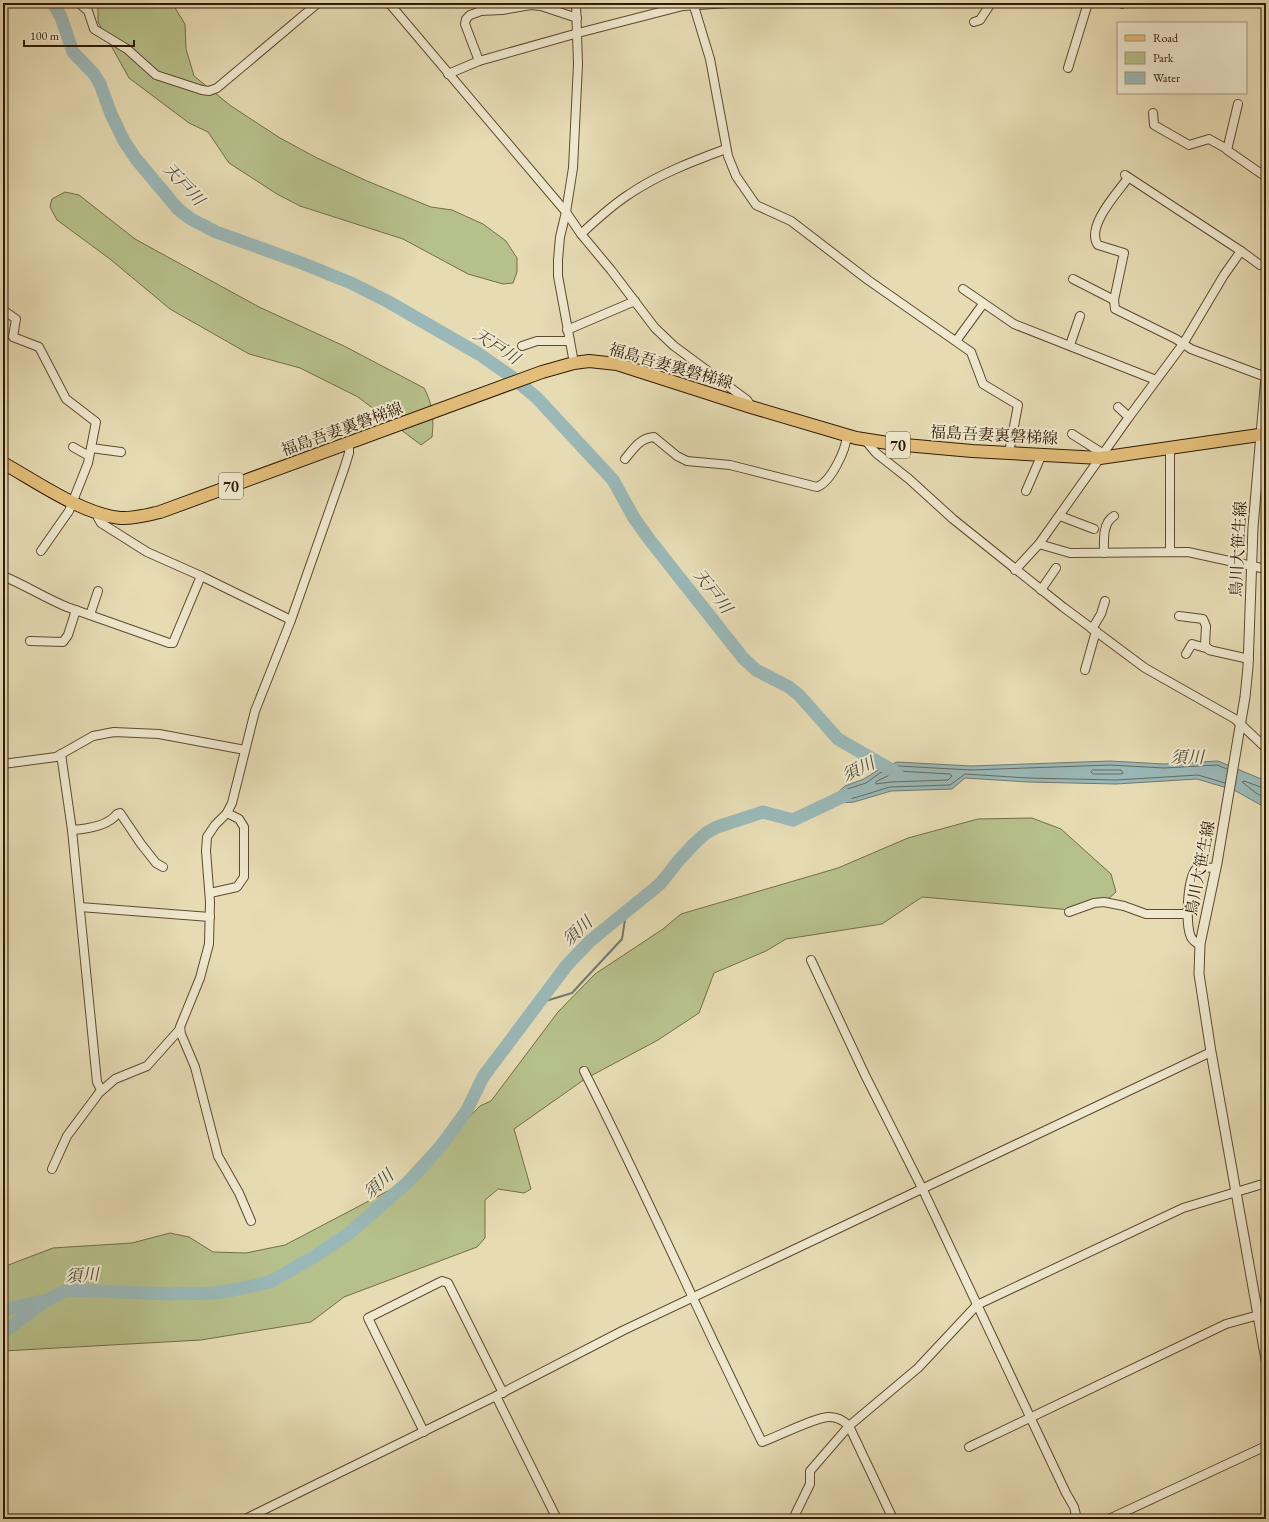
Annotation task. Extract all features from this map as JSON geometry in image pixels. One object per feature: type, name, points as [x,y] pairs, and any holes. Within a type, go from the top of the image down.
[{"type":"main road","name":"福島吾妻裏磐梯線","points":[[3,463],[73,502],[98,513],[122,518],[146,516],[349,444],[542,372],[574,363],[596,361],[617,364],[751,407],[865,440],[925,448],[1009,453],[1101,455],[1170,448],[1263,435]]},
{"type":"street","points":[[79,3],[88,11],[94,29],[127,49],[152,73],[209,91],[216,88],[318,3]]},
{"type":"street","points":[[389,3],[566,212],[581,234],[665,339],[747,400],[751,407]]},
{"type":"street","points":[[574,363],[558,276],[560,237],[566,212],[574,161],[578,33],[576,3]]},
{"type":"street","points":[[448,74],[479,60],[682,5],[730,3]]},
{"type":"street","points":[[974,22],[980,20],[991,3]]},
{"type":"street","points":[[1068,68],[1088,3]]},
{"type":"street","points":[[694,4],[710,59],[726,149],[734,172],[756,205],[791,221],[868,280],[971,352],[983,384],[1018,405],[1009,453]]},
{"type":"street","points":[[479,60],[466,26],[466,19],[470,15],[481,11],[502,10],[531,5],[541,6],[578,18]]},
{"type":"street","points":[[1227,148],[1238,104]]},
{"type":"street","points":[[1153,113],[1154,125],[1189,144],[1195,144],[1207,139],[1227,148],[1266,177]]},
{"type":"street","points":[[581,234],[610,208],[639,188],[689,164],[726,149]]},
{"type":"street","points":[[1266,266],[1260,265],[1241,251],[1126,177],[1098,218],[1095,238],[1098,245],[1124,253],[1114,300],[1115,309],[1117,311],[1191,349],[1266,377]]},
{"type":"street","points":[[1015,570],[1039,544],[1060,516],[1098,463],[1101,455],[1183,344],[1241,251]]},
{"type":"street","points":[[1073,279],[1114,300]]},
{"type":"street","points":[[962,289],[1014,324],[1156,380]]},
{"type":"street","points":[[568,330],[635,301]]},
{"type":"street","points":[[956,341],[983,304]]},
{"type":"street","points":[[3,310],[16,319],[13,337],[39,347],[66,399],[96,422],[90,452],[73,502],[69,511],[41,551]]},
{"type":"street","points":[[1070,345],[1080,316]]},
{"type":"street","points":[[522,346],[537,341],[570,341]]},
{"type":"street","name":"鳥川大笹生線","points":[[1266,377],[1263,435],[1250,566],[1248,659],[1241,725],[1200,945],[1199,974],[1210,1052],[1236,1191],[1262,1314],[1266,1360]]},
{"type":"street","points":[[1118,407],[1129,417]]},
{"type":"street","points":[[1072,434],[1101,455]]},
{"type":"street","points":[[625,458],[638,443],[646,437],[654,437],[677,456],[687,461],[730,465],[817,487],[824,482],[839,460],[846,444],[847,435]]},
{"type":"street","points":[[865,440],[876,453],[1015,570],[1041,590],[1145,668],[1220,709],[1241,725],[1266,748]]},
{"type":"street","points":[[52,1169],[67,1136],[101,1090],[115,1079],[146,1066],[180,1029],[200,978],[207,953],[210,893],[206,840],[212,828],[227,813],[232,803],[255,711],[291,620],[349,454],[349,444]]},
{"type":"street","points":[[73,446],[90,452],[121,452]]},
{"type":"street","points":[[1170,448],[1170,552]]},
{"type":"street","points":[[1026,491],[1042,454]]},
{"type":"street","points":[[98,513],[100,523],[147,552],[201,576],[291,620]]},
{"type":"street","points":[[1060,516],[1094,529]]},
{"type":"street","points":[[1104,553],[1105,528],[1108,521],[1114,516]]},
{"type":"street","points":[[1039,544],[1070,552],[1188,552],[1266,569]]},
{"type":"street","points":[[1041,590],[1056,568]]},
{"type":"street","points":[[3,576],[18,581],[51,600],[76,610],[169,643],[173,643],[201,576]]},
{"type":"street","points":[[90,615],[98,591]]},
{"type":"street","points":[[1085,670],[1094,630],[1101,614],[1104,601]]},
{"type":"street","points":[[30,641],[63,642],[68,635],[76,610]]},
{"type":"street","points":[[1179,616],[1203,619],[1206,626],[1205,645],[1210,650]]},
{"type":"street","points":[[1186,654],[1192,644],[1248,659]]},
{"type":"street","points":[[3,764],[46,759],[61,754],[93,736],[114,732],[159,734],[245,750]]},
{"type":"street","points":[[61,754],[72,830],[97,1082],[101,1090]]},
{"type":"street","points":[[72,830],[96,826],[114,818],[120,813],[156,863],[163,867]]},
{"type":"street","points":[[210,893],[237,887],[244,877],[244,827],[239,819],[227,813]]},
{"type":"street","points":[[1200,945],[1191,938],[1187,922],[1194,870],[1198,866],[1216,865]]},
{"type":"street","points":[[1070,912],[1094,903],[1104,902],[1124,906],[1146,914],[1187,914]]},
{"type":"street","points":[[80,907],[210,917]]},
{"type":"street","points":[[811,960],[1074,1507],[1077,1519]]},
{"type":"street","points":[[180,1029],[195,1067],[218,1156],[239,1192],[251,1221]]},
{"type":"street","points":[[245,1519],[424,1432],[600,1342],[1210,1052]]},
{"type":"street","points":[[584,1071],[694,1298],[720,1358],[762,1442],[823,1418],[838,1418],[849,1426],[893,1519]]},
{"type":"street","points":[[794,1519],[810,1484],[810,1471],[849,1426],[918,1368],[977,1305],[1183,1208],[1266,1183]]},
{"type":"street","points":[[424,1432],[368,1318],[442,1281],[448,1283],[557,1519]]},
{"type":"street","points":[[969,1447],[1031,1419],[1226,1324],[1262,1314]]},
{"type":"street","points":[[1109,1519],[1266,1446]]},
{"type":"green space","points":[[98,3],[172,3],[185,24],[186,49],[194,76],[231,106],[280,138],[317,158],[367,181],[431,207],[452,210],[483,224],[506,241],[517,258],[517,272],[513,283],[503,284],[468,274],[403,239],[300,206],[277,194],[229,163],[208,132],[189,123],[129,78],[98,22]]},
{"type":"green space","points":[[65,192],[79,195],[135,239],[259,307],[344,346],[424,388],[432,412],[432,437],[421,445],[358,397],[300,368],[249,354],[170,309],[110,259],[57,220],[50,207],[52,199]]},
{"type":"green space","points":[[1032,818],[1061,829],[1111,874],[1116,892],[1106,901],[1071,910],[922,897],[882,924],[786,939],[766,951],[714,973],[699,1013],[658,1040],[585,1079],[514,1129],[531,1189],[524,1193],[498,1189],[485,1200],[485,1238],[477,1247],[344,1297],[311,1322],[201,1340],[3,1351],[3,1267],[53,1248],[132,1243],[170,1233],[189,1237],[213,1252],[246,1253],[285,1245],[405,1182],[480,1106],[491,1101],[558,1012],[595,974],[663,929],[681,914],[838,868],[908,838],[978,819]]},
{"type":"water","points":[[1110,761],[1164,764],[1218,761],[1266,781],[1266,808],[1234,790],[1197,779],[1116,784],[1028,782],[965,778],[952,789],[891,791],[854,802],[825,804],[845,786],[864,779],[878,770],[897,762],[971,766]]},
{"type":"waterway","name":"天戸川","points":[[53,3],[61,17],[73,52],[94,74],[100,84],[111,114],[124,141],[136,159],[178,209],[191,219],[216,232],[299,262],[351,283],[387,301],[479,354],[512,377],[537,398],[613,480],[634,518],[649,539],[743,658],[756,670],[789,687],[799,695],[838,739],[897,773]]},
{"type":"waterway","name":"須川","points":[[3,1310],[47,1300],[67,1290],[170,1294],[214,1293],[234,1290],[270,1282],[312,1258],[348,1234],[407,1183],[444,1142],[467,1110],[483,1077],[567,965],[590,941],[660,884],[679,860],[706,833],[717,827],[763,812],[793,820],[846,795]]},
{"type":"waterway","points":[[539,1003],[572,993],[622,939],[626,913]]},
{"type":"waterway","points":[[3,1333],[44,1302]]}]
